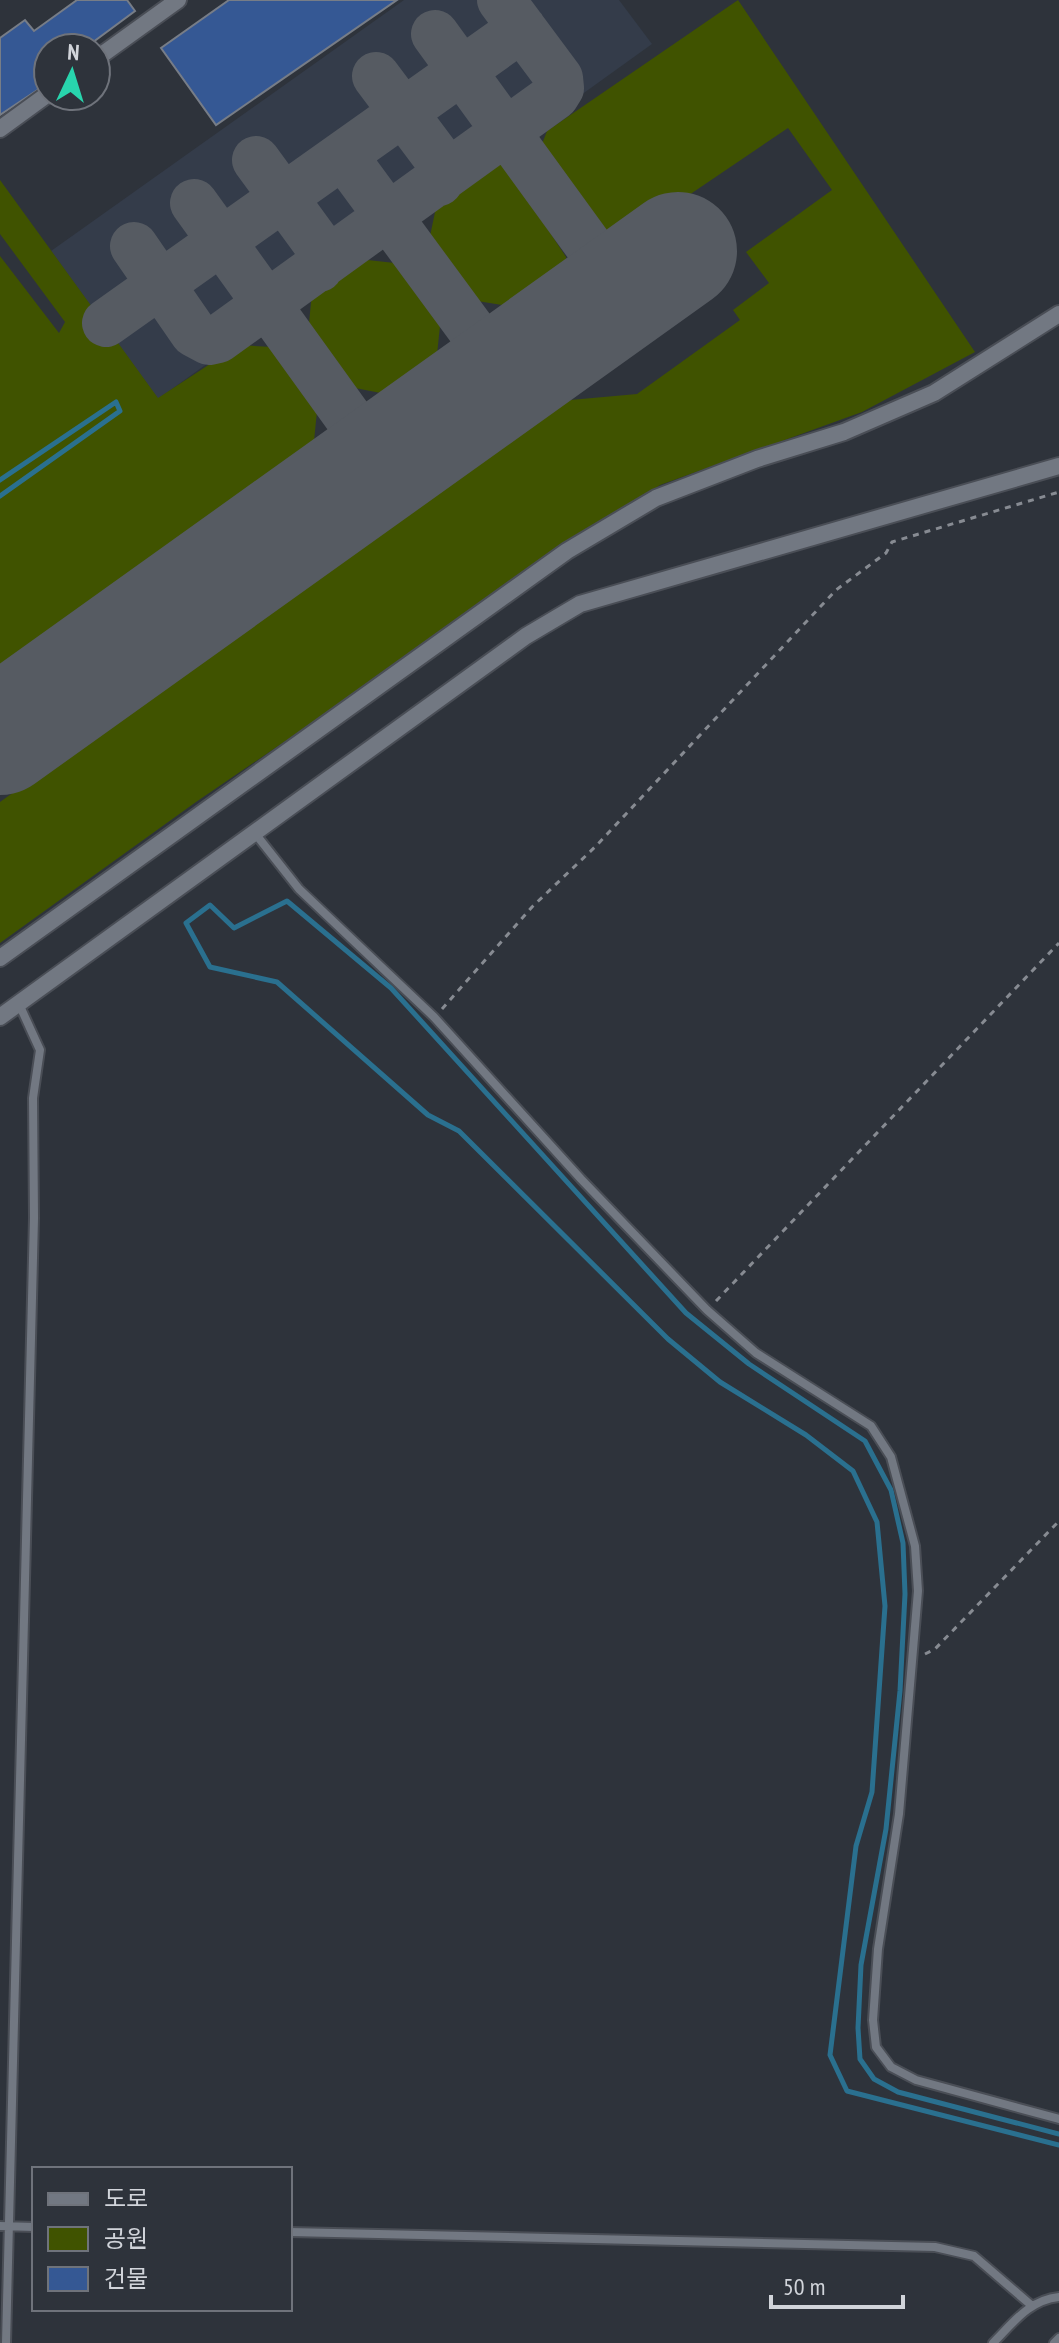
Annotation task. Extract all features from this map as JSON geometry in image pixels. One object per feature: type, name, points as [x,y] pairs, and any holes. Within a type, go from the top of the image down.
[{"type":"street","points":[[112,47],[178,0]]},
{"type":"street","points":[[0,129],[32,106]]},
{"type":"street","points":[[0,958],[567,551],[656,498],[757,459],[844,432],[934,393],[1059,314]]},
{"type":"street","points":[[0,1017],[526,636],[580,604],[1059,466]]},
{"type":"lane","points":[[254,832],[299,889],[434,1017],[707,1310],[756,1353],[871,1426],[891,1457],[915,1546],[918,1591],[899,1814],[878,1949],[873,2020],[876,2047],[891,2067],[916,2080],[1059,2119]]},
{"type":"lane","points":[[6,2343],[4,2226],[34,1218],[33,1098],[40,1050],[18,1004]]},
{"type":"lane","points":[[4,2226],[32,2227]]},
{"type":"lane","points":[[292,2232],[935,2247],[974,2256],[1031,2305]]},
{"type":"lane","points":[[993,2343],[1031,2305],[1059,2297]]},
{"type":"lane","points":[[1054,2343],[1059,2338]]},
{"type":"path","points":[[434,1017],[532,907],[596,846],[836,590],[886,553],[892,542],[1059,492]]},
{"type":"path","points":[[707,1310],[1059,943]]},
{"type":"path","points":[[913,1652],[927,1654],[935,1649],[1059,1521]]},
{"type":"shaded area","points":[[404,0],[619,0],[652,44],[158,399],[51,251]]},
{"type":"green space","points":[[738,0],[975,352],[862,412],[660,485],[196,802],[0,943],[0,802],[559,401],[637,394],[740,320],[733,310],[769,283],[746,252],[832,190],[788,128],[661,214],[654,205],[628,228],[615,232],[599,227],[542,144],[547,131]]},
{"type":"green space","points":[[495,159],[513,176],[566,257],[566,266],[561,272],[514,307],[477,301],[430,236],[438,198]]},
{"type":"green space","points":[[0,180],[158,398],[239,345],[272,347],[317,411],[313,451],[0,674],[0,256],[59,333],[65,322],[0,234]]},
{"type":"green space","points":[[349,258],[395,263],[440,326],[436,364],[391,395],[355,388],[309,323],[313,282]]},
{"type":"building","points":[[77,0],[127,0],[135,11],[107,32],[32,32],[32,94],[0,115],[0,38],[25,20],[34,31]]},
{"type":"building","points":[[229,0],[397,0],[216,125],[161,48]]},
{"type":"waterway","points":[[0,480],[116,402],[120,411],[0,496]]},
{"type":"waterway","points":[[1059,2134],[898,2092],[874,2079],[860,2059],[861,1965],[886,1829],[900,1691],[905,1594],[903,1543],[891,1490],[865,1441],[749,1364],[686,1313],[391,988],[287,901],[234,928],[210,905],[186,923],[210,967],[277,982],[428,1115],[459,1131],[668,1339],[720,1382],[806,1435],[853,1471],[877,1522],[885,1606],[872,1792],[856,1846],[830,2055],[847,2091],[1059,2145]]},
{"type":"taxiway","points":[[134,246],[194,333],[209,341],[218,339],[555,96],[560,88],[559,78],[501,0]]},
{"type":"taxiway","points":[[106,323],[522,28]]},
{"type":"taxiway","points":[[435,34],[589,246]]},
{"type":"taxiway","points":[[376,76],[442,164],[439,182]]},
{"type":"taxiway","points":[[343,155],[474,333]]},
{"type":"taxiway","points":[[256,160],[321,249],[319,268]]},
{"type":"taxiway","points":[[194,203],[351,421]]},
{"type":"runway","points":[[0,736],[678,251]]}]
